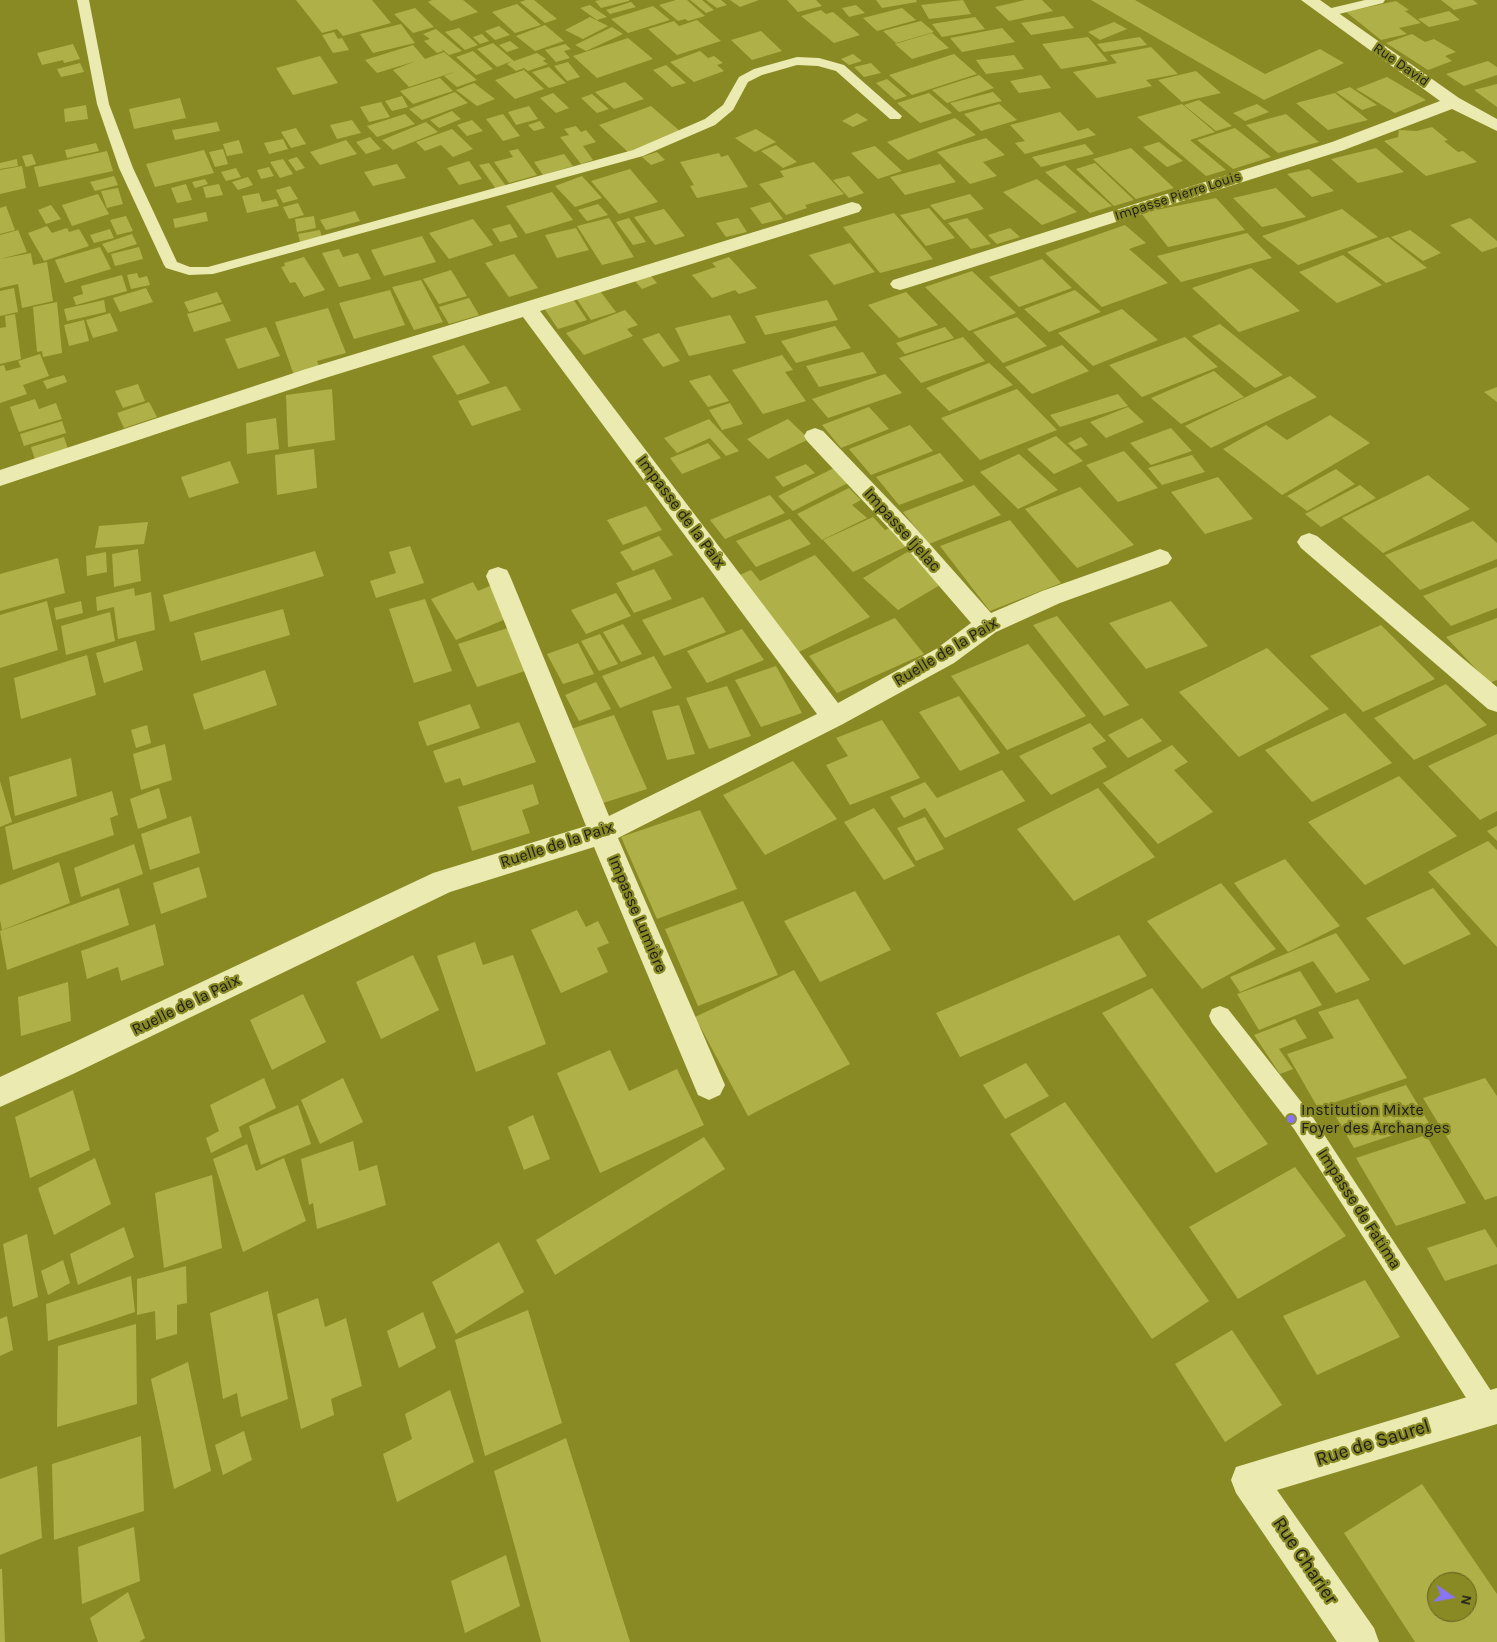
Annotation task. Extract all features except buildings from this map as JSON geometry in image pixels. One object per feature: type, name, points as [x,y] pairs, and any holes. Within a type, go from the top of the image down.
[{"type":"street","name":"Rue David","points":[[1309,0],[1453,102],[1497,126]]},
{"type":"street","name":"Impasse Pierre Louis","points":[[900,284],[1338,146],[1453,102]]},
{"type":"street","points":[[0,478],[161,423],[852,208]]},
{"type":"street","name":"Impasse de la Paix","points":[[527,308],[834,716]]},
{"type":"street","name":"Impasse Ijelac","points":[[815,436],[904,530],[987,625]]},
{"type":"street","points":[[1309,542],[1497,702]]},
{"type":"street","name":"Ruelle de la Paix","points":[[0,1092],[443,882],[602,834],[834,716],[945,656],[987,625],[1051,597],[1160,558]]},
{"type":"street","name":"Impasse Lumière","points":[[498,576],[602,834],[709,1085]]},
{"type":"street","name":"Rue de Saurel","points":[[1249,1480],[1493,1407]]},
{"type":"street","name":"Rue Charier","points":[[1249,1480],[1360,1642]]},
{"type":"lane","points":[[83,0],[103,104],[126,168],[171,265],[189,271],[208,271],[638,153],[710,122],[728,107],[743,80],[758,72],[798,61],[819,62],[840,68],[895,116]]},
{"type":"lane","points":[[1327,13],[1379,0]]},
{"type":"lane","name":"Impasse de Fatima","points":[[1220,1016],[1302,1121],[1493,1407]]},
{"type":"place","name":"Institution Mixte Foyer des Archanges","points":[[1291,1119]]}]
